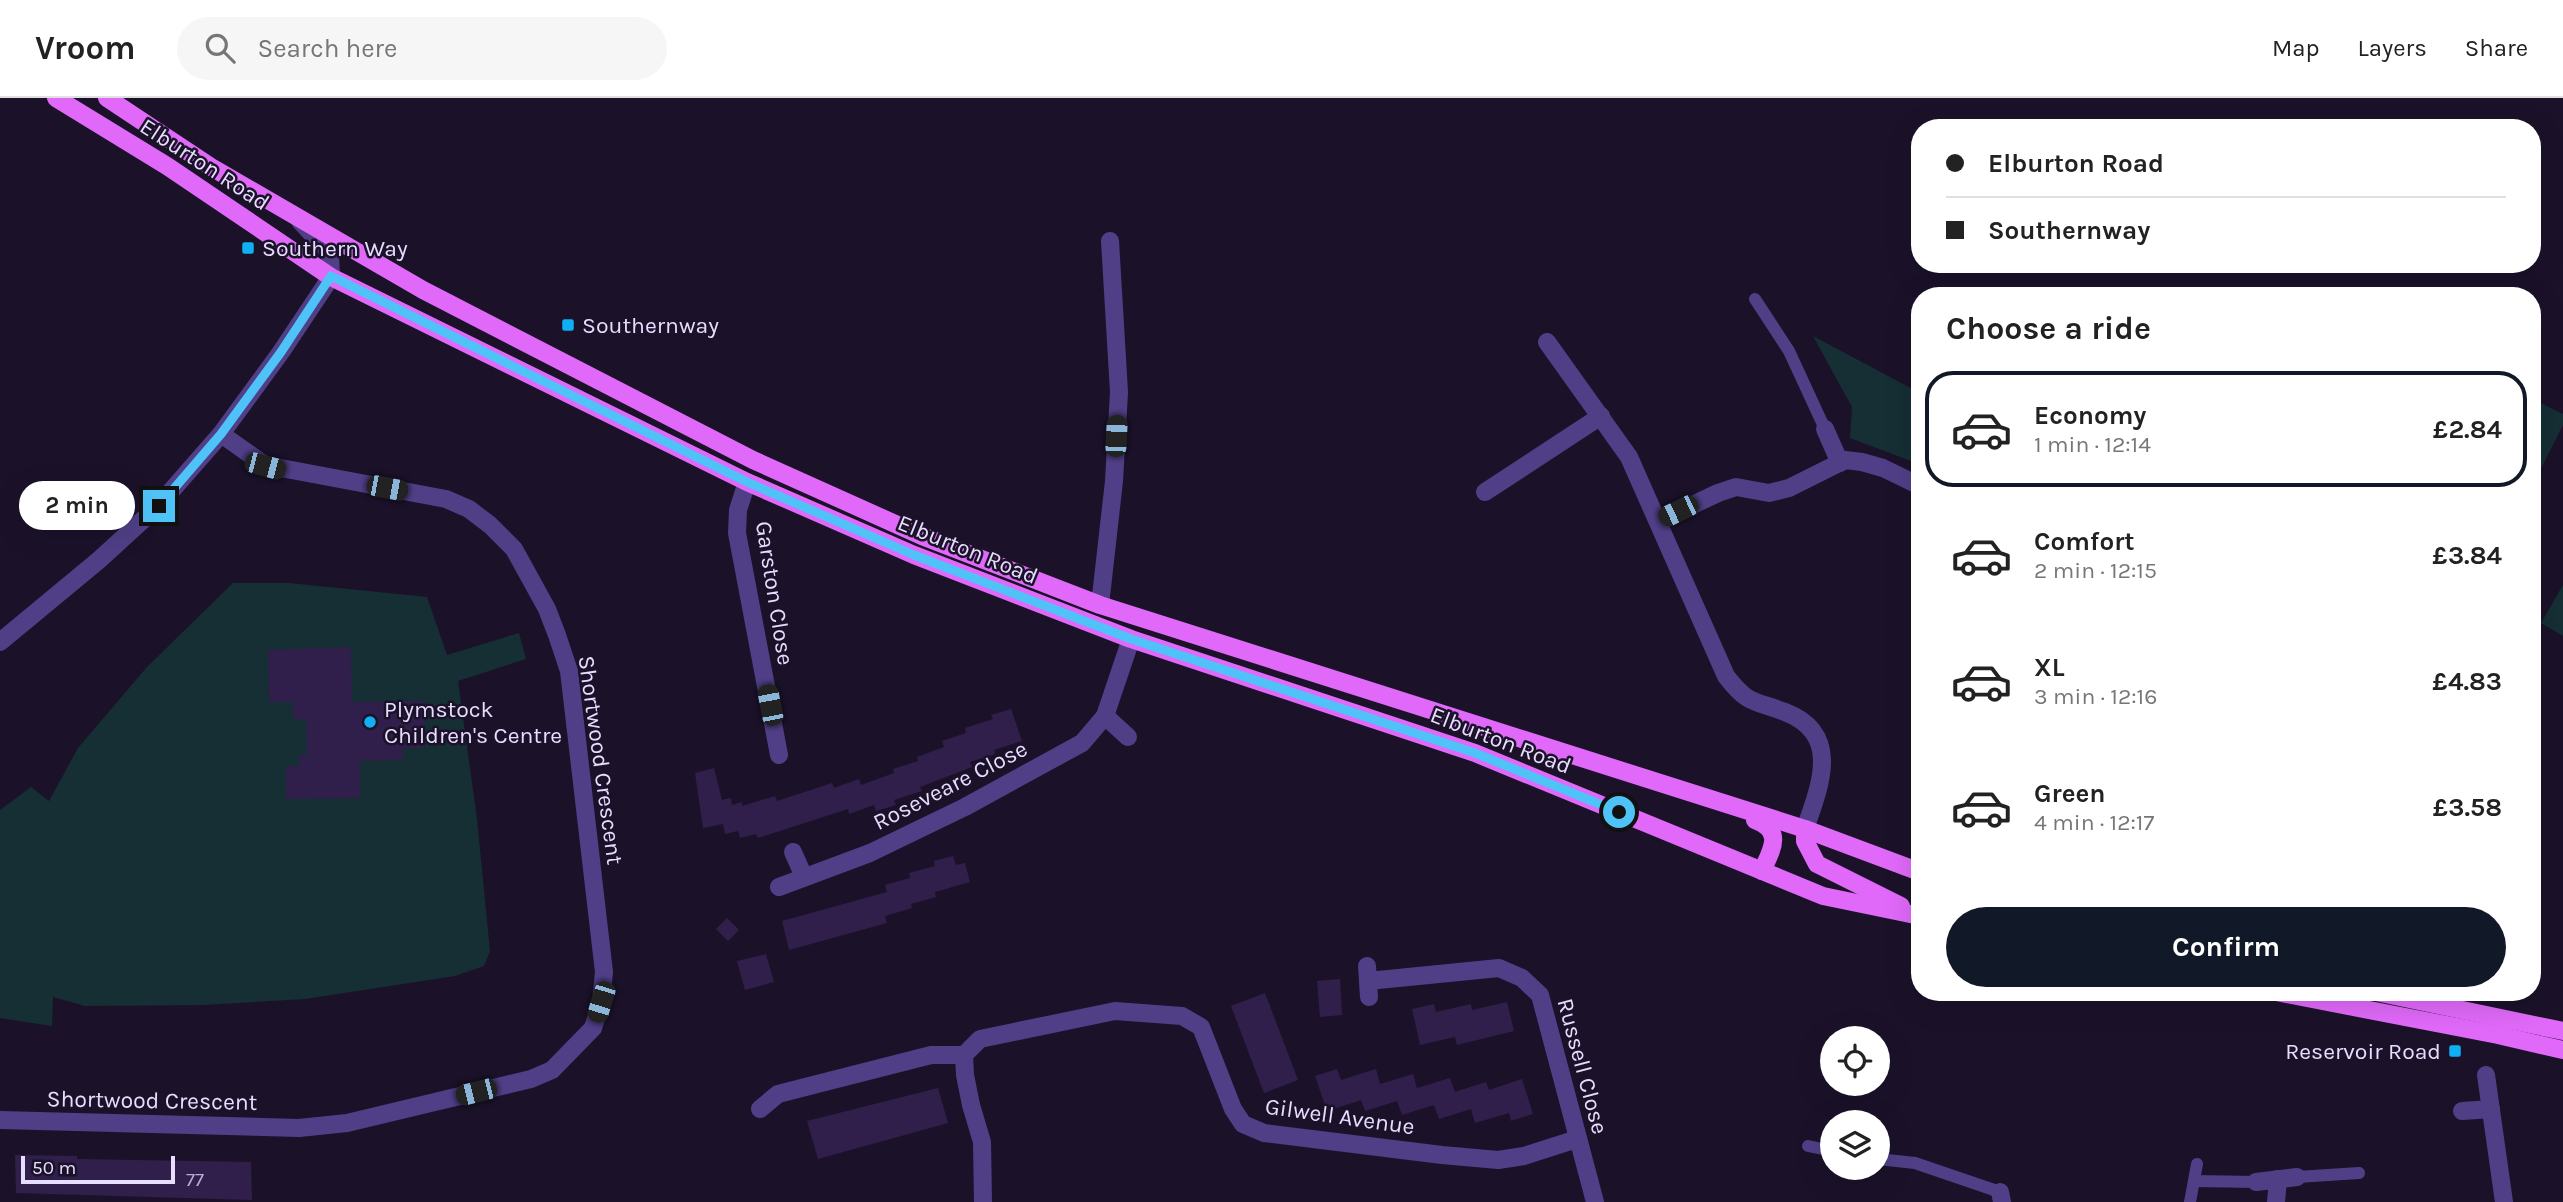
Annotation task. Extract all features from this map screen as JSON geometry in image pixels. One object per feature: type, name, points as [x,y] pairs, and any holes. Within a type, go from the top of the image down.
[{"type":"main road","name":"Elburton Road","points":[[56,98],[167,166],[331,276],[747,482],[914,555],[1131,639],[1475,753],[1823,896],[1911,914]]},
{"type":"main road","name":"Elburton Road","points":[[107,98],[211,167],[423,290],[765,466],[922,536],[1100,605],[1805,829],[1911,869]]},
{"type":"main road","points":[[1690,793],[1714,806],[1766,824],[1772,832],[1773,843],[1762,871]]},
{"type":"main road","points":[[1805,829],[1805,841],[1817,864],[1911,911]]},
{"type":"main road","points":[[2322,1001],[2563,1050]]},
{"type":"main road","points":[[2419,1001],[2563,1031]]},
{"type":"street","points":[[0,642],[159,506],[221,434],[281,352],[331,276],[330,253],[300,220]]},
{"type":"street","points":[[1100,605],[1114,481],[1119,392],[1110,241]]},
{"type":"street","points":[[1548,342],[1629,457],[1726,676],[1738,692],[1756,704],[1784,711],[1805,722],[1821,748],[1824,765],[1818,793],[1805,829]]},
{"type":"street","points":[[1485,492],[1601,416]]},
{"type":"street","points":[[1825,429],[1840,463]]},
{"type":"street","name":"Shortwood Crescent","points":[[0,1120],[299,1128],[347,1123],[531,1079],[552,1070],[593,1028],[601,1002],[604,972],[569,671],[547,608],[514,549],[469,509],[446,499],[265,466],[221,434]]},
{"type":"street","points":[[1658,521],[1737,487],[1769,493],[1788,488],[1845,460],[1883,468],[1911,482]]},
{"type":"street","name":"Garston Close","points":[[747,482],[738,510],[737,533],[779,755]]},
{"type":"street","name":"Roseveare Close","points":[[779,887],[870,853],[1050,762],[1082,743],[1105,716],[1131,639]]},
{"type":"street","points":[[1105,716],[1128,737]]},
{"type":"street","points":[[793,852],[804,877]]},
{"type":"street","name":"Russell Close","points":[[1368,981],[1499,968],[1522,978],[1540,995],[1595,1202]]},
{"type":"street","name":"Gilwell Avenue","points":[[964,1055],[981,1040],[1115,1011],[1182,1016],[1201,1027],[1233,1109],[1243,1124],[1264,1133],[1498,1160],[1524,1156],[1577,1139]]},
{"type":"street","points":[[760,1109],[778,1094],[931,1055],[964,1055],[971,1105],[982,1142],[983,1202]]},
{"type":"street","points":[[2486,1075],[2504,1202]]},
{"type":"street","points":[[2462,1111],[2491,1109]]},
{"type":"street","points":[[2256,1182],[2298,1177]]},
{"type":"street","points":[[2276,1202],[2278,1179]]},
{"type":"lane","points":[[1755,299],[1790,351],[1825,429]]},
{"type":"lane","points":[[1808,1146],[1820,1149]]},
{"type":"lane","points":[[1890,1160],[1915,1163],[2001,1197]]},
{"type":"lane","points":[[2190,1202],[2197,1164]]},
{"type":"lane","points":[[2298,1177],[2359,1173]]},
{"type":"lane","points":[[2194,1181],[2256,1182]]},
{"type":"green space","points":[[1813,336],[1911,388],[1911,461],[1850,438],[1852,407]]},
{"type":"green space","points":[[2541,403],[2563,414],[2563,425],[2541,468]]},
{"type":"green space","points":[[233,583],[289,583],[427,597],[447,655],[519,633],[526,659],[458,681],[477,819],[490,951],[484,966],[455,976],[305,999],[203,1005],[85,1006],[53,997],[52,1026],[0,1018],[0,810],[31,787],[49,801],[78,748],[147,667]]},
{"type":"green space","points":[[2563,585],[2563,636],[2541,623]]},
{"type":"building","name":"Plymstock Children's Centre","points":[[351,647],[352,702],[424,701],[425,748],[403,748],[403,760],[360,761],[360,798],[286,799],[286,766],[300,766],[299,755],[307,755],[306,719],[293,719],[293,702],[269,702],[268,650]]},
{"type":"building","points":[[1011,709],[1022,741],[994,750],[995,754],[970,762],[972,767],[920,787],[922,791],[894,800],[896,805],[876,811],[874,805],[849,814],[848,809],[758,838],[756,834],[740,838],[738,831],[725,834],[723,824],[703,828],[695,773],[714,768],[722,800],[731,798],[732,805],[742,802],[742,806],[775,796],[777,801],[832,783],[834,788],[859,779],[861,785],[894,773],[893,769],[918,761],[917,757],[944,747],[942,741],[966,733],[965,728],[993,719],[991,715]]},
{"type":"building","points":[[953,856],[956,865],[965,863],[970,882],[935,892],[936,897],[911,904],[912,908],[885,916],[887,923],[789,950],[782,921],[887,892],[885,885],[910,878],[909,873],[935,866],[934,861]]},
{"type":"building","points":[[727,918],[739,930],[728,941],[716,929]]},
{"type":"building","points":[[766,954],[774,982],[745,990],[737,961]]},
{"type":"building","points":[[1340,979],[1342,1015],[1320,1017],[1317,981]]},
{"type":"building","points":[[1265,993],[1298,1080],[1264,1093],[1231,1006]]},
{"type":"building","points":[[1507,1002],[1514,1031],[1457,1045],[1455,1037],[1420,1045],[1412,1009],[1434,1004],[1436,1012],[1471,1004],[1472,1010]]},
{"type":"building","points":[[1337,1069],[1341,1080],[1376,1069],[1380,1084],[1413,1074],[1417,1088],[1450,1078],[1455,1092],[1486,1082],[1489,1090],[1522,1079],[1533,1114],[1511,1121],[1509,1113],[1475,1123],[1471,1109],[1439,1119],[1434,1105],[1402,1115],[1397,1101],[1365,1111],[1361,1100],[1327,1111],[1315,1076]]},
{"type":"building","points":[[938,1088],[948,1123],[818,1159],[807,1121]]},
{"type":"building","points":[[15,1155],[77,1156],[77,1159],[251,1162],[252,1200],[16,1193]]},
{"type":"place","name":"Southern Way","points":[[248,248]]},
{"type":"place","name":"Southernway","points":[[568,325]]},
{"type":"place","name":"Plymstock Children's Centre","points":[[370,722]]},
{"type":"place","name":"Reservoir Road","points":[[2455,1051]]},
{"type":"route","points":[[159,506],[221,434],[281,352],[331,276],[747,482],[914,555],[1131,639],[1475,753],[1619,812]]}]
